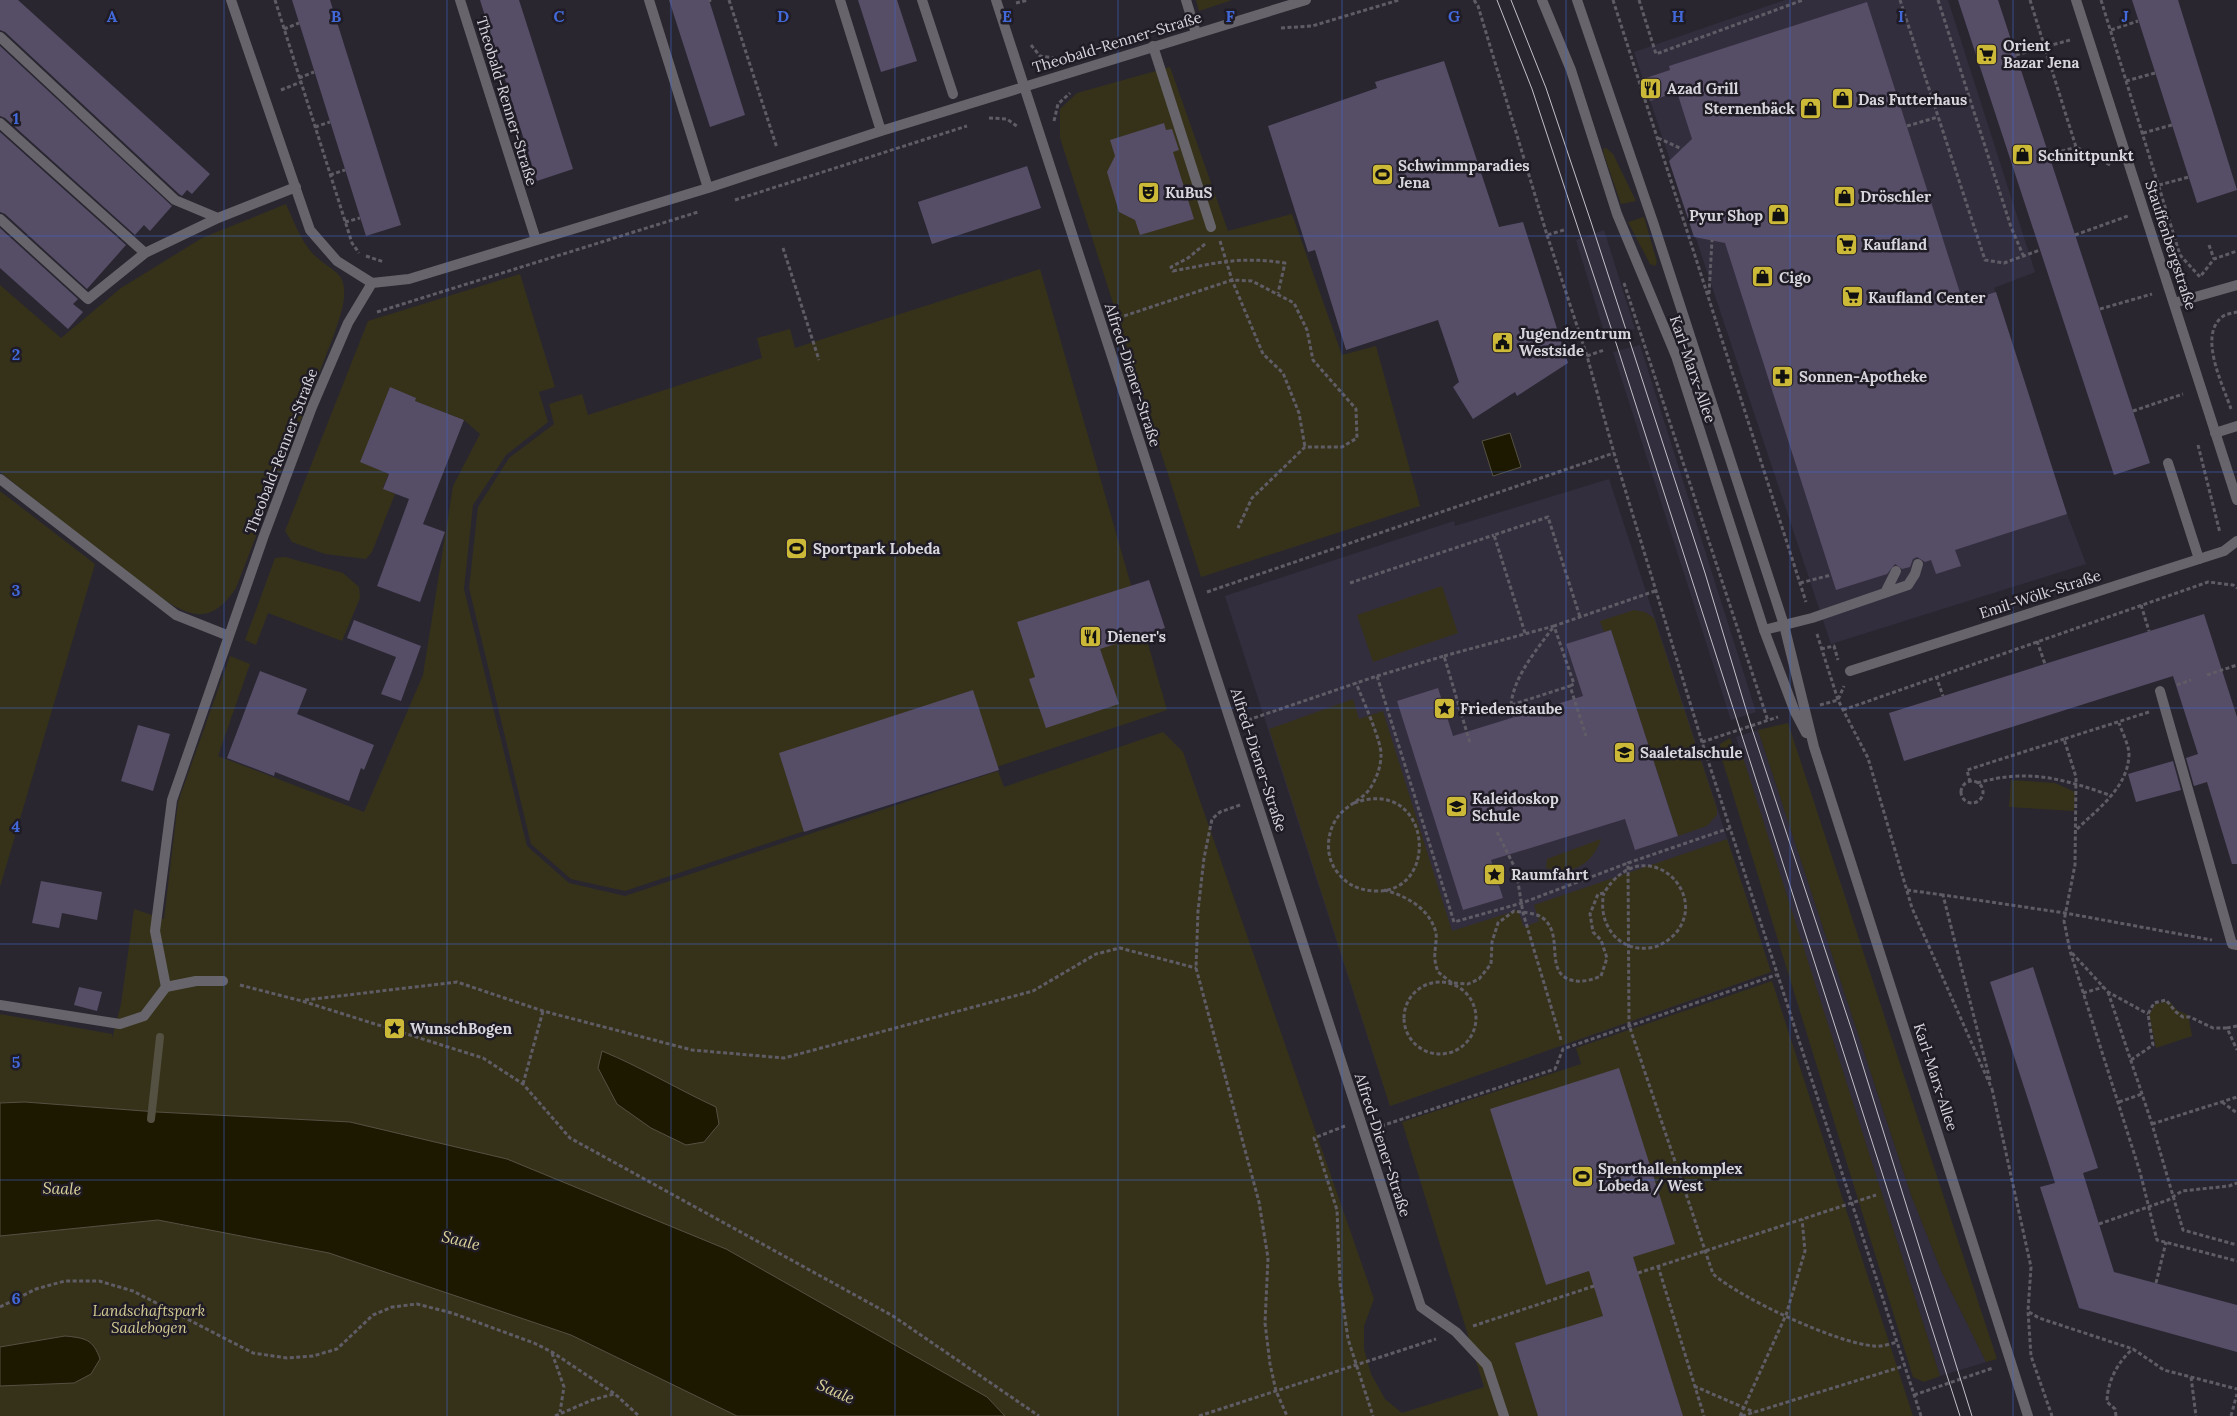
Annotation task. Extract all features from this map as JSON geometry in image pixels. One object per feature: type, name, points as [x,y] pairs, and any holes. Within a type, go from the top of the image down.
[{"type":"street","points":[[231,0],[310,230],[337,261],[372,283]]},
{"type":"street","name":"Theobald-Renner-Straße","points":[[460,0],[536,240]]},
{"type":"street","points":[[649,0],[708,188]]},
{"type":"street","points":[[840,0],[881,131]]},
{"type":"street","points":[[922,0],[953,94]]},
{"type":"street","name":"Theobald-Renner-Straße","points":[[996,0],[1024,87]]},
{"type":"street","points":[[1186,0],[1196,33]]},
{"type":"street","name":"Theobald-Renner-Straße","points":[[166,987],[155,931],[172,800],[312,407],[348,323],[372,283],[409,279],[708,188],[881,131],[1306,0]]},
{"type":"street","name":"Karl-Marx-Allee","points":[[1542,0],[1571,70],[1617,214],[1676,356],[1764,630],[1795,712],[1814,748]]},
{"type":"street","name":"Karl-Marx-Allee","points":[[1577,0],[1650,214],[1784,625],[1814,748],[2028,1416]]},
{"type":"street","name":"Stauffenbergstraße","points":[[2076,0],[2237,500]]},
{"type":"street","points":[[0,37],[175,200],[218,218]]},
{"type":"street","points":[[1153,46],[1211,227]]},
{"type":"street","name":"Alfred-Diener-Straße","points":[[1024,87],[1421,1307],[1456,1332],[1487,1365],[1504,1416]]},
{"type":"street","points":[[0,123],[145,253]]},
{"type":"street","points":[[0,219],[88,299],[145,253],[218,218],[296,188]]},
{"type":"street","points":[[2174,302],[2237,285]]},
{"type":"street","points":[[2216,433],[2237,426]]},
{"type":"street","points":[[2168,463],[2199,559]]},
{"type":"street","points":[[0,479],[176,615],[229,636]]},
{"type":"street","name":"Emil-Wölk-Straße","points":[[1850,672],[2224,551],[2237,541]]},
{"type":"street","points":[[1764,630],[1812,618],[1908,585],[1916,574],[1918,564]]},
{"type":"street","points":[[1884,593],[1896,571]]},
{"type":"street","points":[[2160,691],[2235,945]]},
{"type":"street","points":[[0,1005],[120,1024],[144,1016],[166,987],[196,981],[223,981]]},
{"type":"path","points":[[275,0],[352,243],[360,254],[392,265]]},
{"type":"path","points":[[729,0],[778,151],[770,154]]},
{"type":"path","points":[[1018,11],[1016,2],[1028,0]]},
{"type":"path","points":[[1272,28],[1312,26],[1398,0]]},
{"type":"path","points":[[1474,0],[1478,6],[1547,235],[1587,356],[1655,591],[1702,742],[1776,975],[1853,1203],[1921,1416]]},
{"type":"path","points":[[1613,0],[1800,583],[1843,710],[1868,758],[1912,908],[1992,1089]]},
{"type":"path","points":[[1639,0],[1656,54],[1803,0]]},
{"type":"path","points":[[1900,0],[1985,260],[2004,262],[2040,250]]},
{"type":"path","points":[[1938,0],[2011,227],[2023,255]]},
{"type":"path","points":[[2030,0],[2076,147],[2109,165]]},
{"type":"path","points":[[2101,0],[2180,255],[2200,277],[2214,259],[2237,251]]},
{"type":"path","points":[[2110,30],[2138,21]]},
{"type":"path","points":[[284,29],[299,23]]},
{"type":"path","points":[[2016,55],[2066,41]]},
{"type":"path","points":[[1029,43],[1040,56],[1060,59]]},
{"type":"path","points":[[299,78],[314,72]]},
{"type":"path","points":[[2126,81],[2155,73]]},
{"type":"path","points":[[1054,124],[1058,104],[1072,91]]},
{"type":"path","points":[[982,120],[990,117],[1007,119],[1024,131]]},
{"type":"path","points":[[1907,126],[1938,117]]},
{"type":"path","points":[[315,127],[330,122]]},
{"type":"path","points":[[728,202],[974,123]]},
{"type":"path","points":[[2143,133],[2172,125]]},
{"type":"path","points":[[1658,138],[1682,149]]},
{"type":"path","points":[[2049,155],[2076,147]]},
{"type":"path","points":[[330,175],[345,170]]},
{"type":"path","points":[[2159,185],[2189,177]]},
{"type":"path","points":[[375,312],[700,212]]},
{"type":"path","points":[[2075,235],[2128,216]]},
{"type":"path","points":[[345,222],[360,218]]},
{"type":"path","points":[[1547,235],[1564,230]]},
{"type":"path","points":[[1204,238],[1205,245],[1170,268],[1173,271],[1226,260],[1256,258],[1285,263],[1278,293]]},
{"type":"path","points":[[1220,239],[1232,280],[1263,354],[1283,373],[1299,412],[1305,448]]},
{"type":"path","points":[[1709,297],[1712,240]]},
{"type":"path","points":[[2209,245],[2214,259]]},
{"type":"path","points":[[783,248],[818,360]]},
{"type":"path","points":[[1621,274],[1768,721]]},
{"type":"path","points":[[1101,323],[1232,280],[1252,281],[1294,303],[1307,330],[1313,360],[1356,409],[1357,438],[1342,447],[1305,448],[1252,498],[1238,528]]},
{"type":"path","points":[[2100,309],[2152,294]]},
{"type":"path","points":[[2237,312],[2222,317],[2211,333],[2211,348],[2237,426]]},
{"type":"path","points":[[1587,356],[1604,350]]},
{"type":"path","points":[[2133,411],[2183,394]]},
{"type":"path","points":[[1191,598],[1614,453]]},
{"type":"path","points":[[1350,583],[1548,517],[1580,617]]},
{"type":"path","points":[[1494,535],[1525,633]]},
{"type":"path","points":[[1800,583],[1831,575]]},
{"type":"path","points":[[1843,710],[2208,582],[2234,585],[2237,588]]},
{"type":"path","points":[[1264,715],[1377,676],[1554,626],[1655,591]]},
{"type":"path","points":[[2141,605],[2149,631]]},
{"type":"path","points":[[1511,705],[1574,684],[1554,626]]},
{"type":"path","points":[[1514,717],[1511,705],[1512,690],[1520,675],[1554,626]]},
{"type":"path","points":[[2037,641],[2045,664]]},
{"type":"path","points":[[1444,656],[1470,743]]},
{"type":"path","points":[[2208,675],[2237,665]]},
{"type":"path","points":[[1377,676],[1454,922],[1522,903],[1730,828]]},
{"type":"path","points":[[1936,676],[1943,696]]},
{"type":"path","points":[[1970,782],[1967,770],[2119,723],[2154,710],[2160,691],[2191,680]]},
{"type":"path","points":[[1354,804],[1376,799],[1397,805],[1410,816],[1418,830],[1420,847],[1416,864],[1408,877],[1395,887],[1384,890],[1363,890],[1348,884],[1337,872],[1330,858],[1328,842],[1332,826],[1341,813],[1354,804],[1368,790],[1378,774],[1382,753],[1356,683]]},
{"type":"path","points":[[1570,686],[1586,736]]},
{"type":"path","points":[[1702,742],[1795,712]]},
{"type":"path","points":[[2077,829],[2112,796],[2126,775],[2129,751],[2119,723]]},
{"type":"path","points":[[2064,739],[2076,783],[2077,829],[2076,865],[2064,920],[2070,951],[2119,1102],[2140,1172],[2157,1240],[2237,1260]]},
{"type":"path","points":[[1977,783],[1982,788],[1983,795],[1976,803],[1969,803],[1963,799],[1961,792],[1964,785],[1970,782],[1977,783],[1998,777],[2030,774],[2076,783],[2112,796]]},
{"type":"path","points":[[1256,799],[1220,812],[1212,819],[1204,858],[1198,911],[1196,968],[1259,1202],[1268,1258],[1264,1323],[1276,1391],[1287,1416]]},
{"type":"path","points":[[1497,832],[1516,870],[1523,913],[1561,1040]]},
{"type":"path","points":[[1628,864],[1627,945],[1629,1025],[1703,1251],[1713,1274],[1728,1288],[1837,1337],[1876,1347],[1897,1342]]},
{"type":"path","points":[[1651,866],[1662,870],[1679,885],[1684,896],[1684,919],[1678,930],[1661,945],[1650,948],[1627,945],[1610,931],[1605,922],[1602,911],[1604,893],[1612,880],[1628,868],[1651,866]]},
{"type":"path","points":[[1384,890],[1401,895],[1418,906],[1429,918],[1436,935],[1434,955],[1438,972],[1452,983],[1464,990],[1474,1005],[1476,1024],[1472,1036],[1454,1052],[1442,1055],[1429,1053],[1410,1040],[1403,1018],[1405,1006],[1415,992],[1430,983],[1441,981],[1452,983],[1468,984],[1479,979],[1491,964],[1492,942],[1498,923],[1514,911],[1536,914],[1544,919],[1553,931],[1556,968],[1564,978],[1576,982],[1593,980],[1601,976],[1607,958],[1600,940],[1593,932],[1590,914],[1598,894],[1604,893]]},
{"type":"path","points":[[1907,890],[2065,913],[2235,945]]},
{"type":"path","points":[[1943,895],[1992,1089],[2031,1268],[2028,1311],[2031,1356],[2052,1416]]},
{"type":"path","points":[[302,1001],[457,982],[543,1011],[692,1050],[784,1058],[1034,991],[1096,954],[1120,948],[1196,968]]},
{"type":"path","points":[[2070,951],[2108,992],[2152,1124],[2183,1230],[2237,1245]]},
{"type":"path","points":[[1373,1416],[1355,1366],[1342,1308],[1337,1210],[1314,1138],[1359,1121],[1375,1128],[1555,1069],[1563,1050],[1629,1025],[1776,975]]},
{"type":"path","points":[[223,981],[302,1001],[483,1058],[523,1084],[570,1138],[893,1316],[1039,1416]]},
{"type":"path","points":[[2083,993],[2104,987]]},
{"type":"path","points":[[2108,992],[2148,1014]]},
{"type":"path","points":[[2131,1060],[2154,1045],[2148,1014],[2154,1003],[2166,1000],[2183,1017],[2190,1016],[2213,1028],[2237,1026]]},
{"type":"path","points":[[523,1084],[543,1011]]},
{"type":"path","points":[[2227,1028],[2237,1050]]},
{"type":"path","points":[[2119,1102],[2142,1094]]},
{"type":"path","points":[[2152,1124],[2237,1097]]},
{"type":"path","points":[[2222,1102],[2237,1113]]},
{"type":"path","points":[[2099,1224],[2182,1192],[2229,1186],[2237,1183]]},
{"type":"path","points":[[1638,1273],[1876,1195]]},
{"type":"path","points":[[1741,1416],[1786,1315],[1805,1251],[1802,1219]]},
{"type":"path","points":[[2156,1282],[2166,1242]]},
{"type":"path","points":[[1658,1266],[1704,1416]]},
{"type":"path","points":[[0,1307],[36,1289],[65,1281],[99,1282],[133,1291],[253,1352],[287,1358],[313,1356],[337,1349],[373,1315],[392,1306],[417,1304],[452,1313],[534,1343],[552,1352],[615,1394],[639,1416]]},
{"type":"path","points":[[1489,1322],[1594,1286]]},
{"type":"path","points":[[2028,1311],[2039,1318],[2133,1349],[2164,1370],[2237,1389]]},
{"type":"path","points":[[2116,1416],[2115,1409],[2107,1402],[2107,1396],[2120,1361],[2133,1349]]},
{"type":"path","points":[[1199,1416],[1402,1350]]},
{"type":"path","points":[[552,1352],[564,1387],[560,1413]]},
{"type":"path","points":[[1741,1416],[1904,1366]]},
{"type":"path","points":[[1914,1394],[1993,1368]]},
{"type":"path","points":[[2191,1377],[2196,1416]]},
{"type":"path","points":[[1694,1386],[1755,1412]]},
{"type":"path","points":[[554,1416],[592,1400],[615,1394]]},
{"type":"path","points":[[2231,1416],[2237,1394]]},
{"type":"shaded area","name":"Kaufland Center","points":[[1785,0],[1948,0],[2035,272],[1994,288],[2067,514],[2086,564],[1831,644],[1634,52]]},
{"type":"shaded area","points":[[1604,230],[1635,329],[1606,338],[1576,240]]},
{"type":"shaded area","points":[[1640,345],[1756,712],[1731,720],[1613,352]]},
{"type":"shaded area","points":[[1609,479],[1771,972],[1390,1106],[1225,596],[1454,521],[1455,526]]},
{"type":"shaded area","points":[[1758,730],[1911,1195],[1942,1273],[1986,1362],[1940,1376],[1736,737]]},
{"type":"green space","points":[[1196,0],[1232,0],[1199,11]]},
{"type":"green space","points":[[1170,67],[1228,231],[1292,214],[1342,355],[1376,346],[1420,506],[1201,577],[1060,138],[1060,109],[1077,93]]},
{"type":"green space","points":[[1606,148],[1613,154],[1636,201],[1621,204],[1604,155],[1603,149]]},
{"type":"green space","points":[[286,204],[308,248],[316,257],[337,273],[341,279],[344,286],[344,302],[335,332],[236,588],[229,598],[215,610],[203,614],[190,613],[160,597],[0,472],[0,285],[61,338],[121,288],[202,238]]},
{"type":"green space","points":[[1644,217],[1657,262],[1655,266],[1650,264],[1628,222]]},
{"type":"green space","name":"Sportpark Lobeda","points":[[1040,269],[1167,710],[625,891],[571,879],[531,844],[469,588],[478,507],[509,458],[554,424],[549,404],[582,394],[588,415],[762,358],[757,338],[790,329],[795,348]]},
{"type":"green space","points":[[520,274],[555,387],[539,392],[548,422],[506,455],[473,505],[464,589],[527,846],[569,883],[625,896],[998,771],[1004,787],[1163,732],[1183,752],[1374,1299],[1364,1326],[1364,1349],[1371,1374],[1385,1399],[1402,1413],[1484,1387],[1402,1122],[1581,1064],[1576,1048],[1772,981],[1913,1416],[1005,1416],[987,1397],[350,1122],[157,1112],[25,1102],[0,1103],[0,1014],[112,1034],[112,1039],[121,1004],[134,909],[164,919],[178,802],[230,656],[250,664],[218,756],[364,812],[423,675],[453,486],[480,434],[464,420],[417,402],[383,488],[395,494],[372,552],[366,559],[325,554],[292,542],[285,531],[368,321]]},
{"type":"green space","points":[[0,491],[95,564],[0,887]]},
{"type":"green space","points":[[285,557],[343,573],[359,587],[360,598],[342,641],[268,613],[256,645],[245,640],[275,558]]},
{"type":"green space","points":[[1442,586],[1458,633],[1373,662],[1357,615]]},
{"type":"green space","points":[[1634,610],[1645,612],[1654,618],[1717,809],[1717,815],[1707,826],[1678,836],[1611,630],[1604,632],[1600,621]]},
{"type":"green space","points":[[1353,699],[1359,719],[1383,711],[1452,931],[1518,910],[1524,927],[1539,921],[1534,905],[1727,839],[1771,972],[1390,1106],[1269,729]]},
{"type":"green space","points":[[1788,723],[1997,1359],[1986,1362],[1942,1273],[1911,1195],[1758,730]]},
{"type":"green space","points":[[1730,738],[1734,749],[1741,751],[1940,1376],[1924,1382],[1913,1377],[1721,756],[1720,744]]},
{"type":"green space","points":[[2011,780],[2055,783],[2075,792],[2074,811],[2009,807]]},
{"type":"green space","points":[[1601,839],[1592,856],[1580,866],[1564,870],[1546,868],[1547,859]]},
{"type":"green space","points":[[2169,1001],[2177,1010],[2188,1015],[2192,1036],[2156,1048],[2149,1015],[2155,1004]]},
{"type":"green space","name":"Landschaftspark Saalebogen","points":[[158,1220],[329,1253],[571,1335],[737,1416],[0,1416],[0,1236]]},
{"type":"water","points":[[1510,433],[1521,467],[1493,476],[1482,441]]},
{"type":"water","points":[[602,1051],[716,1107],[719,1124],[704,1142],[686,1145],[651,1128],[617,1104],[598,1068]]},
{"type":"water","name":"Saale","points":[[25,1102],[157,1112],[350,1122],[507,1159],[726,1249],[987,1397],[1005,1416],[737,1416],[571,1335],[329,1253],[158,1220],[0,1236],[0,1103]]},
{"type":"water","points":[[65,1336],[83,1339],[94,1347],[100,1359],[91,1374],[74,1383],[0,1386],[0,1347]]},
{"type":"building","points":[[0,0],[18,0],[210,174],[192,194],[187,190],[182,196],[179,194],[5,32],[0,30]]},
{"type":"building","points":[[292,0],[330,0],[401,225],[366,236]]},
{"type":"building","points":[[480,0],[519,0],[573,169],[537,181]]},
{"type":"building","points":[[669,0],[709,0],[745,115],[710,127]]},
{"type":"building","points":[[858,0],[897,0],[917,61],[881,72]]},
{"type":"building","points":[[1958,0],[1998,0],[2150,463],[2114,475]]},
{"type":"building","points":[[2132,0],[2178,0],[2237,190],[2197,203]]},
{"type":"building","name":"Kaufland Center","points":[[1867,2],[1963,302],[1996,292],[2067,514],[1955,550],[1961,566],[1936,574],[1931,560],[1925,562],[1917,557],[1913,559],[1910,567],[1902,569],[1895,564],[1887,574],[1836,590],[1725,243],[1694,237],[1669,161],[1692,139],[1677,92],[1650,101],[1643,79],[1670,70],[1669,66]]},
{"type":"building","points":[[0,46],[172,206],[150,231],[144,225],[135,235],[5,118],[0,116]]},
{"type":"building","name":"Schwimmparadies Jena","points":[[1444,61],[1499,227],[1523,222],[1568,363],[1517,396],[1515,392],[1473,419],[1453,387],[1459,382],[1438,320],[1346,350],[1315,250],[1308,252],[1268,126],[1377,88],[1375,82]]},
{"type":"building","name":"KuBuS","points":[[1164,123],[1166,130],[1172,129],[1179,150],[1173,152],[1194,219],[1140,235],[1135,220],[1119,212],[1107,172],[1115,156],[1110,140]]},
{"type":"building","points":[[0,132],[126,245],[87,289],[5,214],[0,212]]},
{"type":"building","points":[[1027,166],[1041,208],[932,244],[918,202]]},
{"type":"building","points":[[0,228],[78,299],[73,304],[83,312],[68,329],[0,268]]},
{"type":"building","points":[[390,387],[416,398],[415,401],[464,420],[423,524],[445,532],[420,602],[377,586],[409,499],[383,489],[389,474],[360,462]]},
{"type":"building","points":[[1149,580],[1165,628],[1100,649],[1119,704],[1046,728],[1029,679],[1035,677],[1017,622]]},
{"type":"building","points":[[2204,614],[2237,717],[2237,864],[2232,864],[2207,782],[2194,786],[2186,758],[2198,754],[2173,676],[1904,761],[1889,713]]},
{"type":"building","points":[[354,620],[421,646],[401,701],[381,694],[396,657],[347,638]]},
{"type":"building","points":[[1611,630],[1678,836],[1635,850],[1625,819],[1491,860],[1503,898],[1463,910],[1397,701],[1438,688],[1453,736],[1583,696],[1566,644]]},
{"type":"building","points":[[260,671],[307,689],[297,714],[374,745],[364,770],[361,768],[349,801],[275,772],[274,776],[227,758]]},
{"type":"building","points":[[973,690],[999,770],[804,832],[779,753]]},
{"type":"building","points":[[138,725],[170,734],[153,791],[121,781]]},
{"type":"building","points":[[2173,761],[2181,790],[2136,802],[2128,774]]},
{"type":"building","points":[[41,881],[102,892],[97,920],[62,913],[59,928],[32,923]]},
{"type":"building","points":[[2033,967],[2098,1168],[2083,1173],[2114,1272],[2237,1305],[2237,1352],[2079,1308],[2040,1187],[2055,1183],[1990,982]]},
{"type":"building","points":[[79,987],[102,992],[97,1011],[74,1005]]},
{"type":"building","name":"Sporthallenkomplex Lobeda / West","points":[[1619,1068],[1675,1244],[1633,1257],[1683,1416],[1538,1416],[1515,1343],[1603,1316],[1589,1271],[1546,1285],[1490,1109]]},
{"type":"waterway","points":[[151,1119],[160,1037]]},
{"type":"tram line","points":[[1497,0],[1532,89],[1617,346],[1960,1416]]},
{"type":"tram line","points":[[1511,0],[1546,88],[1591,222],[1705,573],[1751,726],[1852,1031],[1972,1416]]},
{"type":"place","name":"Orient Bazar Jena","points":[[1987,54]]},
{"type":"place","name":"Azad Grill","points":[[1651,88]]},
{"type":"place","name":"Das Futterhaus","points":[[1842,99]]},
{"type":"place","name":"Sternenbäck","points":[[1811,108]]},
{"type":"place","name":"Schnittpunkt","points":[[2022,155]]},
{"type":"place","name":"Schwimmparadies Jena","points":[[1382,174]]},
{"type":"place","name":"KuBuS","points":[[1149,192]]},
{"type":"place","name":"Dröschler","points":[[1844,196]]},
{"type":"place","name":"Pyur Shop","points":[[1779,215]]},
{"type":"place","name":"Kaufland","points":[[1847,244]]},
{"type":"place","name":"Cigo","points":[[1763,277]]},
{"type":"place","name":"Kaufland Center","points":[[1852,297]]},
{"type":"place","name":"Jugendzentrum Westside","points":[[1503,342]]},
{"type":"place","name":"Sonnen-Apotheke","points":[[1783,376]]},
{"type":"place","name":"Sportpark Lobeda","points":[[797,548]]},
{"type":"place","name":"Diener's","points":[[1091,636]]},
{"type":"place","name":"Friedenstaube","points":[[1444,708]]},
{"type":"place","name":"Saaletalschule","points":[[1624,752]]},
{"type":"place","name":"Kaleidoskop Schule","points":[[1456,807]]},
{"type":"place","name":"Raumfahrt","points":[[1495,874]]},
{"type":"place","name":"WunschBogen","points":[[394,1028]]},
{"type":"place","name":"Sporthallenkomplex Lobeda / West","points":[[1582,1177]]}]
